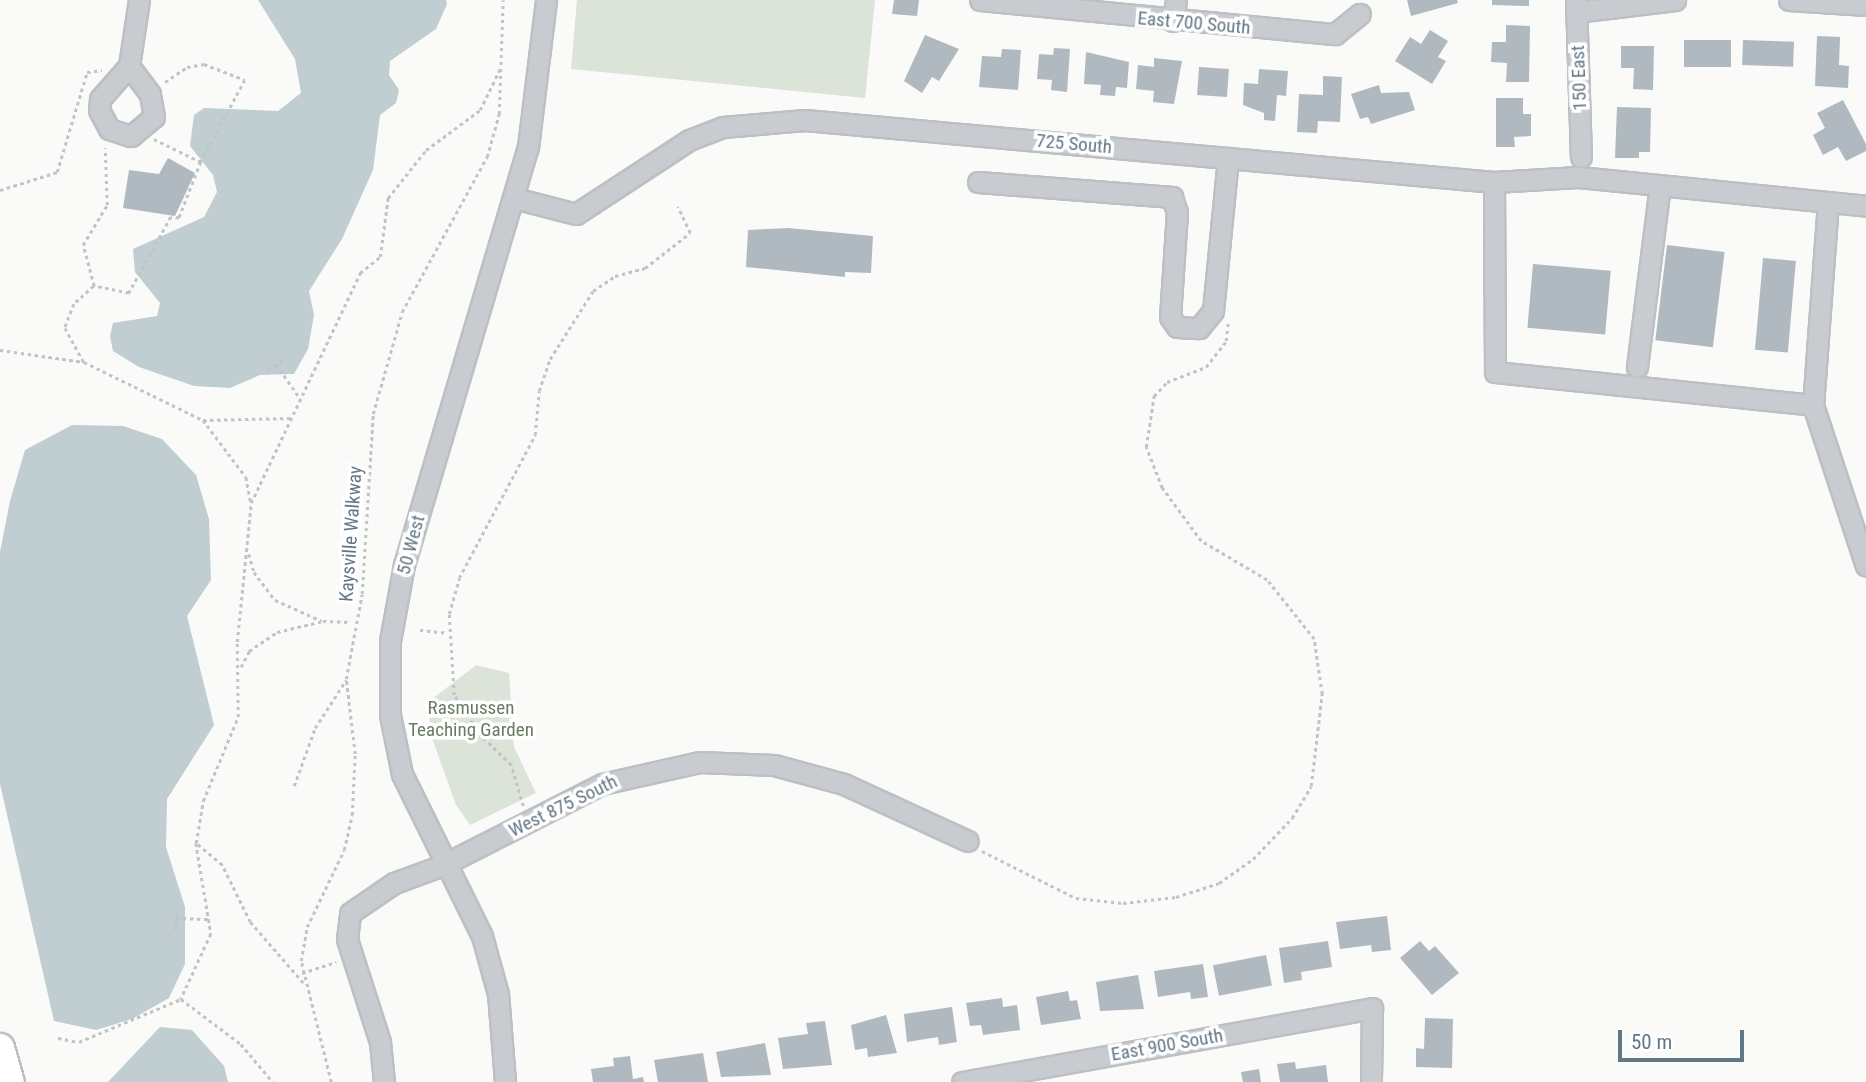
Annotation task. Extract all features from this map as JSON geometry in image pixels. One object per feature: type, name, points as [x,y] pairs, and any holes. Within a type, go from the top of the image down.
[{"type":"highway","points":[[0,1048],[10,1082]]},
{"type":"street","points":[[129,66],[150,94],[154,117],[141,132],[131,136],[109,129],[100,99],[129,66],[139,0]]},
{"type":"street","name":"50 West","points":[[505,1082],[498,993],[482,936],[443,865],[402,774],[390,715],[390,641],[404,565],[514,198],[537,96],[546,0]]},
{"type":"street","points":[[1173,21],[1176,0]]},
{"type":"street","points":[[1576,6],[1675,0]]},
{"type":"street","points":[[1789,0],[1866,5]]},
{"type":"street","name":"East 700 South","points":[[980,2],[1335,34],[1360,14]]},
{"type":"street","name":"150 East","points":[[1576,6],[1581,157]]},
{"type":"street","name":"725 South","points":[[514,198],[576,214],[689,140],[762,121],[806,120],[1494,182],[1540,176],[1866,206]]},
{"type":"street","points":[[978,182],[1168,195],[1177,212],[1170,317],[1177,327],[1205,326],[1214,303],[1228,158]]},
{"type":"street","points":[[1494,182],[1495,372],[1813,405]]},
{"type":"street","points":[[1637,367],[1660,185]]},
{"type":"street","points":[[1828,202],[1813,405],[1866,566]]},
{"type":"street","name":"West 875 South","points":[[384,1082],[380,1042],[345,926],[350,914],[394,883],[443,865],[635,773],[732,761],[820,776],[968,841]]},
{"type":"street","name":"East 900 South","points":[[962,1082],[1372,1007],[1371,1082]]},
{"type":"path","name":"Kaysville Walkway","points":[[331,1082],[302,973],[307,927],[344,850],[352,815],[355,754],[346,679],[362,594],[373,414],[380,376],[402,312],[487,157],[499,114],[503,0]]},
{"type":"path","points":[[251,503],[360,273],[380,257],[388,198],[426,150],[480,110],[502,64]]},
{"type":"path","points":[[94,286],[129,293],[168,223],[179,218],[201,162],[245,80],[204,65],[187,67],[150,94]]},
{"type":"path","points":[[0,190],[57,172],[87,72],[129,66]]},
{"type":"path","points":[[94,286],[83,245],[107,205],[109,129]]},
{"type":"path","points":[[172,148],[201,162]]},
{"type":"path","points":[[526,823],[511,765],[480,735],[454,695],[447,633],[459,578],[535,435],[539,391],[550,359],[593,291],[615,276],[645,268],[690,233],[678,207]]},
{"type":"path","points":[[84,362],[65,328],[74,304],[94,286]]},
{"type":"path","points":[[968,841],[1017,873],[1076,898],[1150,902],[1232,875],[1283,829],[1311,786],[1322,694],[1314,639],[1267,580],[1201,541],[1162,488],[1148,458],[1146,422],[1154,396],[1167,382],[1206,367],[1226,341],[1227,316],[1214,303]]},
{"type":"path","points":[[0,350],[84,362],[203,420],[246,477],[251,503],[237,642],[241,667],[238,717],[202,800],[196,843],[211,919],[206,952],[181,999],[79,1042],[58,1038]]},
{"type":"path","points":[[267,369],[283,360]]},
{"type":"path","points":[[275,364],[300,398]]},
{"type":"path","points":[[203,420],[290,418]]},
{"type":"path","points":[[248,551],[254,572],[275,600],[323,621]]},
{"type":"path","points":[[241,667],[250,651],[277,632],[323,621],[350,622]]},
{"type":"path","points":[[420,631],[447,633]]},
{"type":"path","points":[[294,786],[315,728],[346,679]]},
{"type":"path","points":[[196,843],[222,865],[250,922],[303,983]]},
{"type":"path","points":[[175,930],[177,910]]},
{"type":"path","points":[[176,918],[211,919]]},
{"type":"path","points":[[302,973],[356,956]]},
{"type":"path","points":[[181,999],[241,1044],[273,1082]]},
{"type":"green space","points":[[577,0],[875,0],[865,98],[571,69]]},
{"type":"green space","name":"Rasmussen Teaching Garden","points":[[476,665],[509,673],[514,747],[536,793],[470,825],[456,805],[432,738],[427,703]]},
{"type":"shaded area","points":[[258,0],[446,0],[447,4],[436,29],[390,61],[389,75],[399,90],[396,103],[380,115],[373,170],[342,239],[309,291],[314,315],[308,349],[294,374],[260,375],[230,388],[194,386],[139,367],[113,351],[110,336],[113,323],[157,316],[160,303],[135,272],[133,249],[204,217],[217,192],[213,175],[190,146],[194,115],[204,108],[278,111],[301,93],[295,59]]},
{"type":"shaded area","points":[[72,425],[123,426],[162,439],[196,475],[209,519],[211,580],[187,616],[214,725],[167,799],[166,847],[185,907],[185,964],[169,998],[132,1019],[96,1030],[54,1021],[0,784],[0,552],[10,501],[25,450]]},
{"type":"shaded area","points":[[160,1027],[192,1030],[224,1066],[228,1082],[108,1082]]},
{"type":"building","points":[[894,0],[919,0],[917,16],[892,14]]},
{"type":"building","points":[[1407,0],[1457,0],[1458,3],[1411,16]]},
{"type":"building","points":[[1492,0],[1529,0],[1529,6],[1492,5]]},
{"type":"building","points":[[1506,25],[1530,26],[1529,82],[1506,82],[1507,63],[1491,62],[1492,42],[1506,42]]},
{"type":"building","points":[[1430,30],[1448,41],[1438,57],[1446,61],[1432,84],[1395,61],[1410,37],[1421,44]]},
{"type":"building","points":[[925,35],[959,49],[939,81],[932,77],[922,93],[904,81]]},
{"type":"building","points":[[1817,36],[1840,37],[1839,65],[1849,66],[1848,88],[1815,86]]},
{"type":"building","points":[[1684,40],[1731,40],[1731,67],[1684,67]]},
{"type":"building","points":[[1743,40],[1794,42],[1793,67],[1742,65]]},
{"type":"building","points":[[1621,46],[1654,46],[1653,90],[1633,89],[1634,68],[1621,68]]},
{"type":"building","points":[[1054,48],[1070,49],[1067,92],[1051,90],[1052,80],[1037,79],[1039,54],[1053,55]]},
{"type":"building","points":[[1002,49],[1021,50],[1018,90],[979,87],[982,56],[1001,57]]},
{"type":"building","points":[[1086,52],[1129,62],[1127,88],[1116,87],[1115,96],[1100,95],[1101,85],[1084,84]]},
{"type":"building","points":[[1154,58],[1182,61],[1174,104],[1153,102],[1154,91],[1136,89],[1138,65],[1154,67]]},
{"type":"building","points":[[1199,67],[1229,69],[1227,97],[1197,95]]},
{"type":"building","points":[[1259,69],[1288,71],[1286,96],[1277,95],[1275,121],[1264,120],[1264,113],[1243,105],[1244,83],[1258,84]]},
{"type":"building","points":[[1323,76],[1342,77],[1340,122],[1318,121],[1317,133],[1297,132],[1299,94],[1323,95]]},
{"type":"building","points":[[1379,85],[1381,93],[1409,92],[1415,110],[1371,124],[1368,117],[1360,119],[1351,94]]},
{"type":"building","points":[[1496,98],[1523,98],[1523,114],[1531,114],[1531,136],[1514,137],[1515,147],[1496,147]]},
{"type":"building","points":[[1843,100],[1866,144],[1866,151],[1846,161],[1838,147],[1823,155],[1813,135],[1825,128],[1817,113]]},
{"type":"building","points":[[1617,107],[1651,108],[1650,152],[1639,152],[1639,158],[1615,158]]},
{"type":"building","points":[[168,158],[195,173],[175,216],[123,208],[129,170],[159,174]]},
{"type":"building","points":[[788,228],[873,236],[871,273],[845,272],[845,277],[746,267],[748,230]]},
{"type":"building","points":[[1667,245],[1725,252],[1713,347],[1655,340]]},
{"type":"building","points":[[1763,258],[1796,261],[1788,353],[1755,350]]},
{"type":"building","points":[[1533,264],[1611,271],[1605,335],[1527,328]]},
{"type":"building","points":[[1387,916],[1391,950],[1372,952],[1371,945],[1340,949],[1336,922]]},
{"type":"building","points":[[1328,941],[1332,967],[1301,972],[1302,980],[1284,983],[1279,948]]},
{"type":"building","points":[[1420,941],[1429,951],[1435,946],[1459,973],[1432,995],[1400,958]]},
{"type":"building","points":[[1266,955],[1272,985],[1219,996],[1213,965]]},
{"type":"building","points":[[1203,964],[1208,997],[1191,999],[1190,992],[1158,997],[1154,971]]},
{"type":"building","points":[[1138,975],[1144,1009],[1100,1011],[1096,982]]},
{"type":"building","points":[[1068,991],[1070,1001],[1077,1000],[1081,1019],[1041,1025],[1036,997]]},
{"type":"building","points":[[1002,998],[1003,1007],[1017,1005],[1020,1030],[983,1035],[981,1025],[970,1026],[966,1003]]},
{"type":"building","points":[[952,1007],[957,1042],[939,1045],[938,1037],[907,1042],[904,1014]]},
{"type":"building","points":[[886,1015],[897,1053],[868,1057],[867,1048],[855,1050],[851,1025]]},
{"type":"building","points":[[1425,1018],[1453,1019],[1452,1068],[1416,1067],[1416,1048],[1424,1049]]},
{"type":"building","points":[[825,1021],[832,1065],[783,1069],[778,1038],[808,1034],[806,1023]]},
{"type":"building","points":[[765,1043],[771,1075],[721,1077],[716,1052]]},
{"type":"building","points":[[703,1053],[708,1082],[658,1082],[654,1060]]},
{"type":"building","points":[[630,1056],[633,1079],[643,1077],[644,1082],[593,1082],[591,1069],[614,1066],[613,1058]]},
{"type":"building","points":[[1295,1062],[1296,1069],[1326,1065],[1328,1082],[1280,1082],[1277,1064]]},
{"type":"building","points":[[1259,1069],[1261,1082],[1243,1082],[1241,1072]]}]
